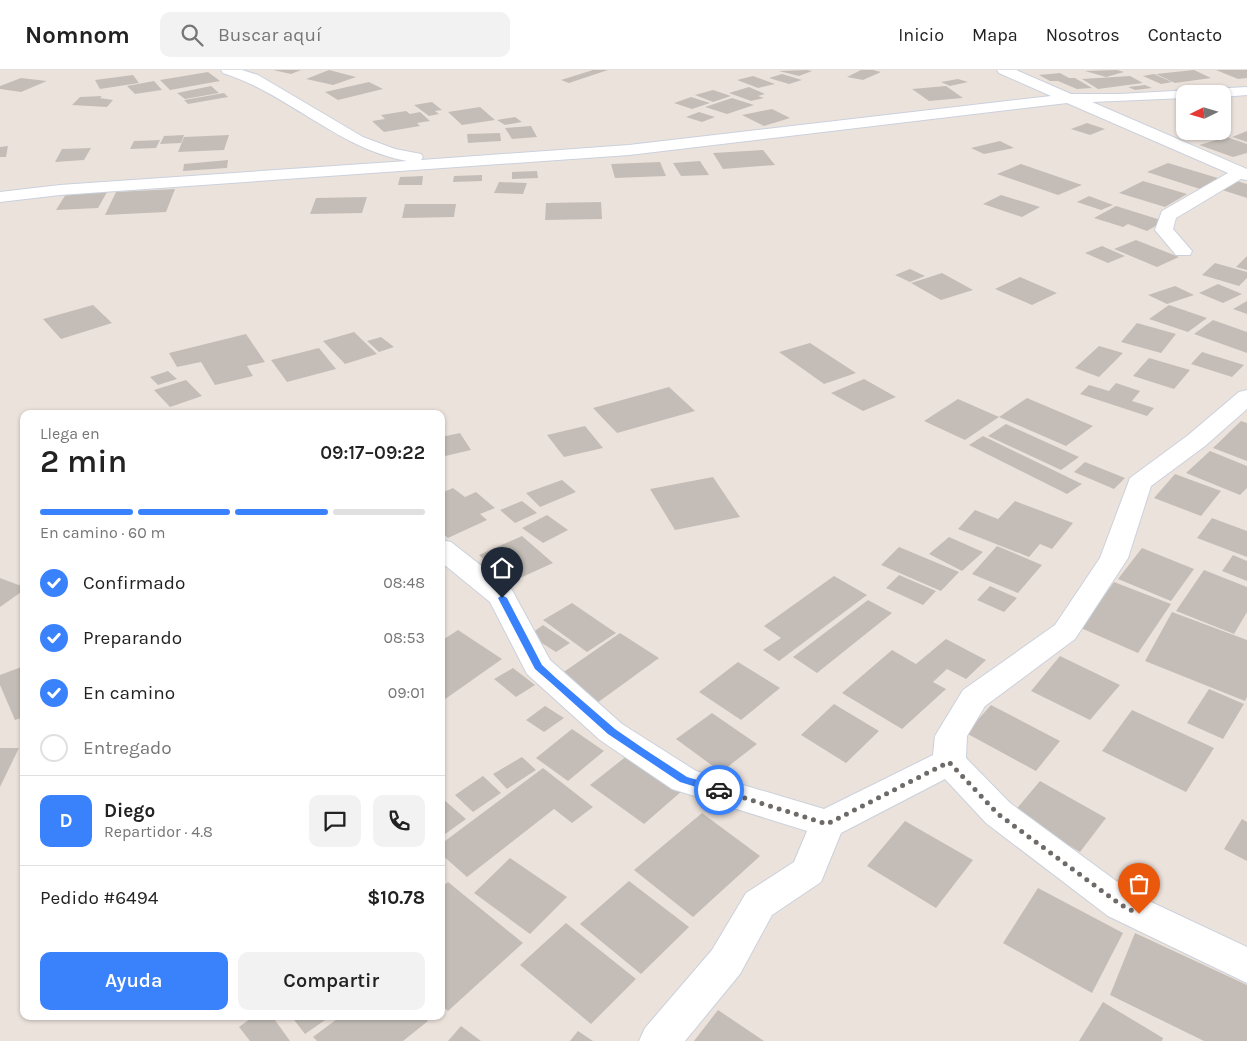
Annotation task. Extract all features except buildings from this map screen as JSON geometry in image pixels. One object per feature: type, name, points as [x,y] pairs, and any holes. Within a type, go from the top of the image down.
[{"type":"street","points":[[228,70],[253,78],[357,140],[391,153],[451,162]]},
{"type":"street","points":[[1004,70],[1243,174]]},
{"type":"street","points":[[1231,92],[1247,91]]},
{"type":"street","points":[[0,197],[60,190],[629,150],[1069,98],[1119,98],[1176,95]]},
{"type":"street","points":[[1183,251],[1164,230],[1168,215],[1243,174]]},
{"type":"street","points":[[1247,397],[1196,442],[1139,483],[1114,558],[1065,632],[974,698],[951,736],[949,762],[998,814],[1121,905],[1247,966]]},
{"type":"street","points":[[445,551],[502,598],[538,667],[611,732],[684,780],[827,824]]},
{"type":"street","points":[[660,1041],[726,962],[759,904],[808,872],[827,824],[949,762]]},
{"type":"way so far","points":[[719,790],[827,824],[949,762],[998,814],[1121,905],[1139,914]]},
{"type":"route","points":[[502,598],[538,667],[611,732],[684,780],[719,790]]}]
